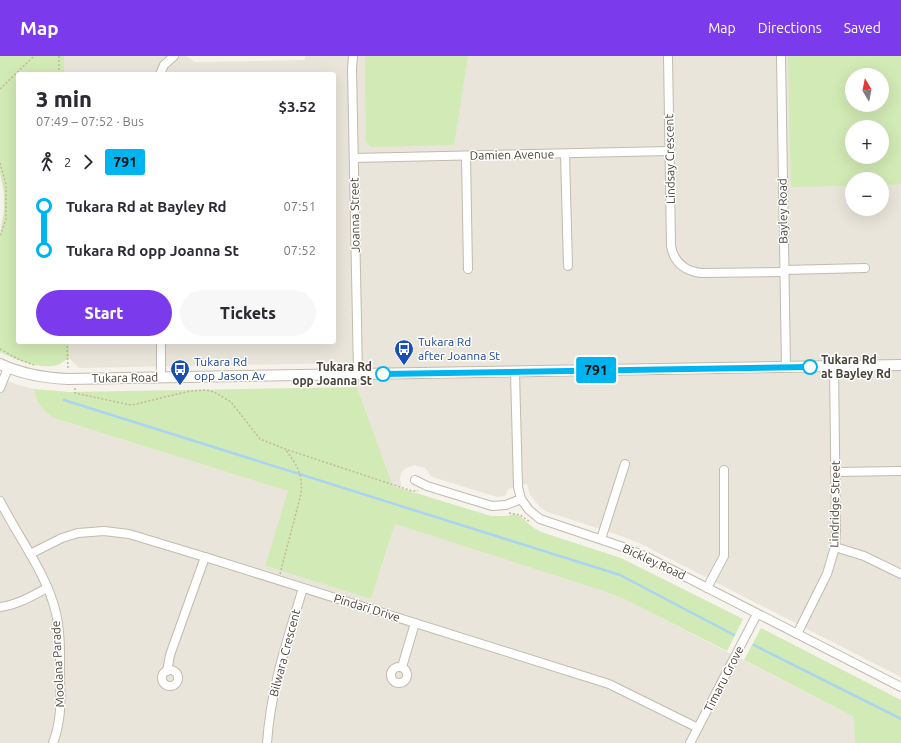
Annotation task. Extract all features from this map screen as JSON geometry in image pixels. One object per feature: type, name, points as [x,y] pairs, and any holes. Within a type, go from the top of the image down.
[{"type":"street","points":[[161,72],[164,65],[174,56]]},
{"type":"street","name":"Joanna Street","points":[[353,56],[358,374]]},
{"type":"street","name":"Lindsay Crescent","points":[[668,56],[671,246],[677,261]]},
{"type":"street","name":"Bayley Road","points":[[781,56],[786,367]]},
{"type":"street","name":"Damien Avenue","points":[[354,158],[670,151]]},
{"type":"street","points":[[565,154],[568,266]]},
{"type":"street","points":[[466,156],[468,269]]},
{"type":"street","points":[[669,266],[677,261],[690,271],[700,273],[865,268]]},
{"type":"street","points":[[161,344],[161,377]]},
{"type":"street","name":"Tukara Road","points":[[4,366],[33,375],[58,379],[901,365]]},
{"type":"street","points":[[0,388],[4,366]]},
{"type":"street","name":"Lindridge Street","points":[[797,634],[827,574],[835,547],[836,472],[834,366]]},
{"type":"street","name":"Bickley Road","points":[[515,372],[517,481],[521,499],[534,515],[546,522],[646,557],[901,687]]},
{"type":"street","points":[[601,540],[625,464]]},
{"type":"street","points":[[707,588],[724,556],[724,470]]},
{"type":"street","points":[[836,472],[901,471]]},
{"type":"street","points":[[415,480],[427,486],[492,506],[506,505],[521,499]]},
{"type":"street","name":"Moolana Parade","points":[[0,501],[30,554],[47,588],[56,612],[60,641],[60,716],[58,730],[53,743]]},
{"type":"street","name":"Pindari Drive","points":[[30,554],[70,535],[104,531],[129,534],[613,685],[698,728]]},
{"type":"street","points":[[835,547],[864,556],[901,574]]},
{"type":"street","points":[[167,670],[170,655],[205,557]]},
{"type":"street","points":[[0,607],[23,601],[47,588]]},
{"type":"street","name":"Bilwara Crescent","points":[[267,743],[275,682],[303,588]]},
{"type":"street","name":"Timaru Grove","points":[[690,743],[757,614]]},
{"type":"street","points":[[402,667],[416,623]]},
{"type":"path","points":[[18,72],[34,56]]},
{"type":"path","points":[[59,56],[59,72]]},
{"type":"path","points":[[0,89],[16,73]]},
{"type":"path","points":[[0,163],[6,184],[6,219],[0,237]]},
{"type":"path","points":[[63,369],[68,370],[67,344]]},
{"type":"path","points":[[0,349],[18,359],[36,366]]},
{"type":"path","points":[[74,387],[75,392],[126,404],[139,404],[190,391],[206,390],[214,392],[231,402],[238,409],[251,429],[260,439],[285,449],[412,491],[423,491]]},
{"type":"path","points":[[281,572],[301,494],[302,484],[301,474],[298,467],[285,449]]},
{"type":"path","points":[[506,512],[520,515],[534,524]]},
{"type":"shaded area","points":[[64,56],[186,56],[195,62],[305,60],[305,56],[901,56],[901,677],[639,543],[545,511],[530,495],[527,484],[508,489],[505,496],[497,497],[432,477],[425,468],[415,465],[406,468],[401,473],[400,480],[402,488],[393,486],[357,387],[341,363],[79,368],[69,358],[69,344],[336,344],[336,72],[64,72]]},
{"type":"shaded area","points":[[0,378],[34,389],[36,397],[54,418],[289,491],[265,566],[371,599],[395,524],[583,583],[624,599],[854,717],[855,743],[0,743]]},
{"type":"green space","points":[[0,56],[64,56],[64,72],[16,72],[16,344],[69,344],[69,358],[58,365],[36,365],[21,361],[0,352],[0,233],[4,211],[4,193],[0,173]]},
{"type":"green space","points":[[365,56],[468,56],[454,145],[371,147],[366,142]]},
{"type":"green space","points":[[788,56],[901,56],[901,184],[889,185],[889,172],[845,172],[845,186],[791,187]]},
{"type":"green space","points":[[357,387],[393,486],[491,516],[507,516],[513,514],[520,516],[531,526],[541,532],[621,558],[743,619],[727,651],[624,599],[601,590],[395,524],[371,599],[265,566],[288,491],[54,418],[41,406],[34,389],[70,392]]},
{"type":"green space","points":[[761,628],[901,700],[901,743],[855,743],[854,717],[744,660]]},
{"type":"waterway","points":[[64,400],[620,575],[734,635]]},
{"type":"waterway","points":[[754,645],[901,719]]},
{"type":"bus line","name":"791","points":[[383,374],[810,367]]},
{"type":"place","name":"Tukara Rd after Joanna St","points":[[404,366]]},
{"type":"place","name":"Tukara Rd at Bayley Rd","points":[[810,367]]},
{"type":"place","name":"Tukara Rd opp Joanna St","points":[[383,374]]},
{"type":"place","name":"Tukara Rd opp Jason Av","points":[[180,386]]}]
